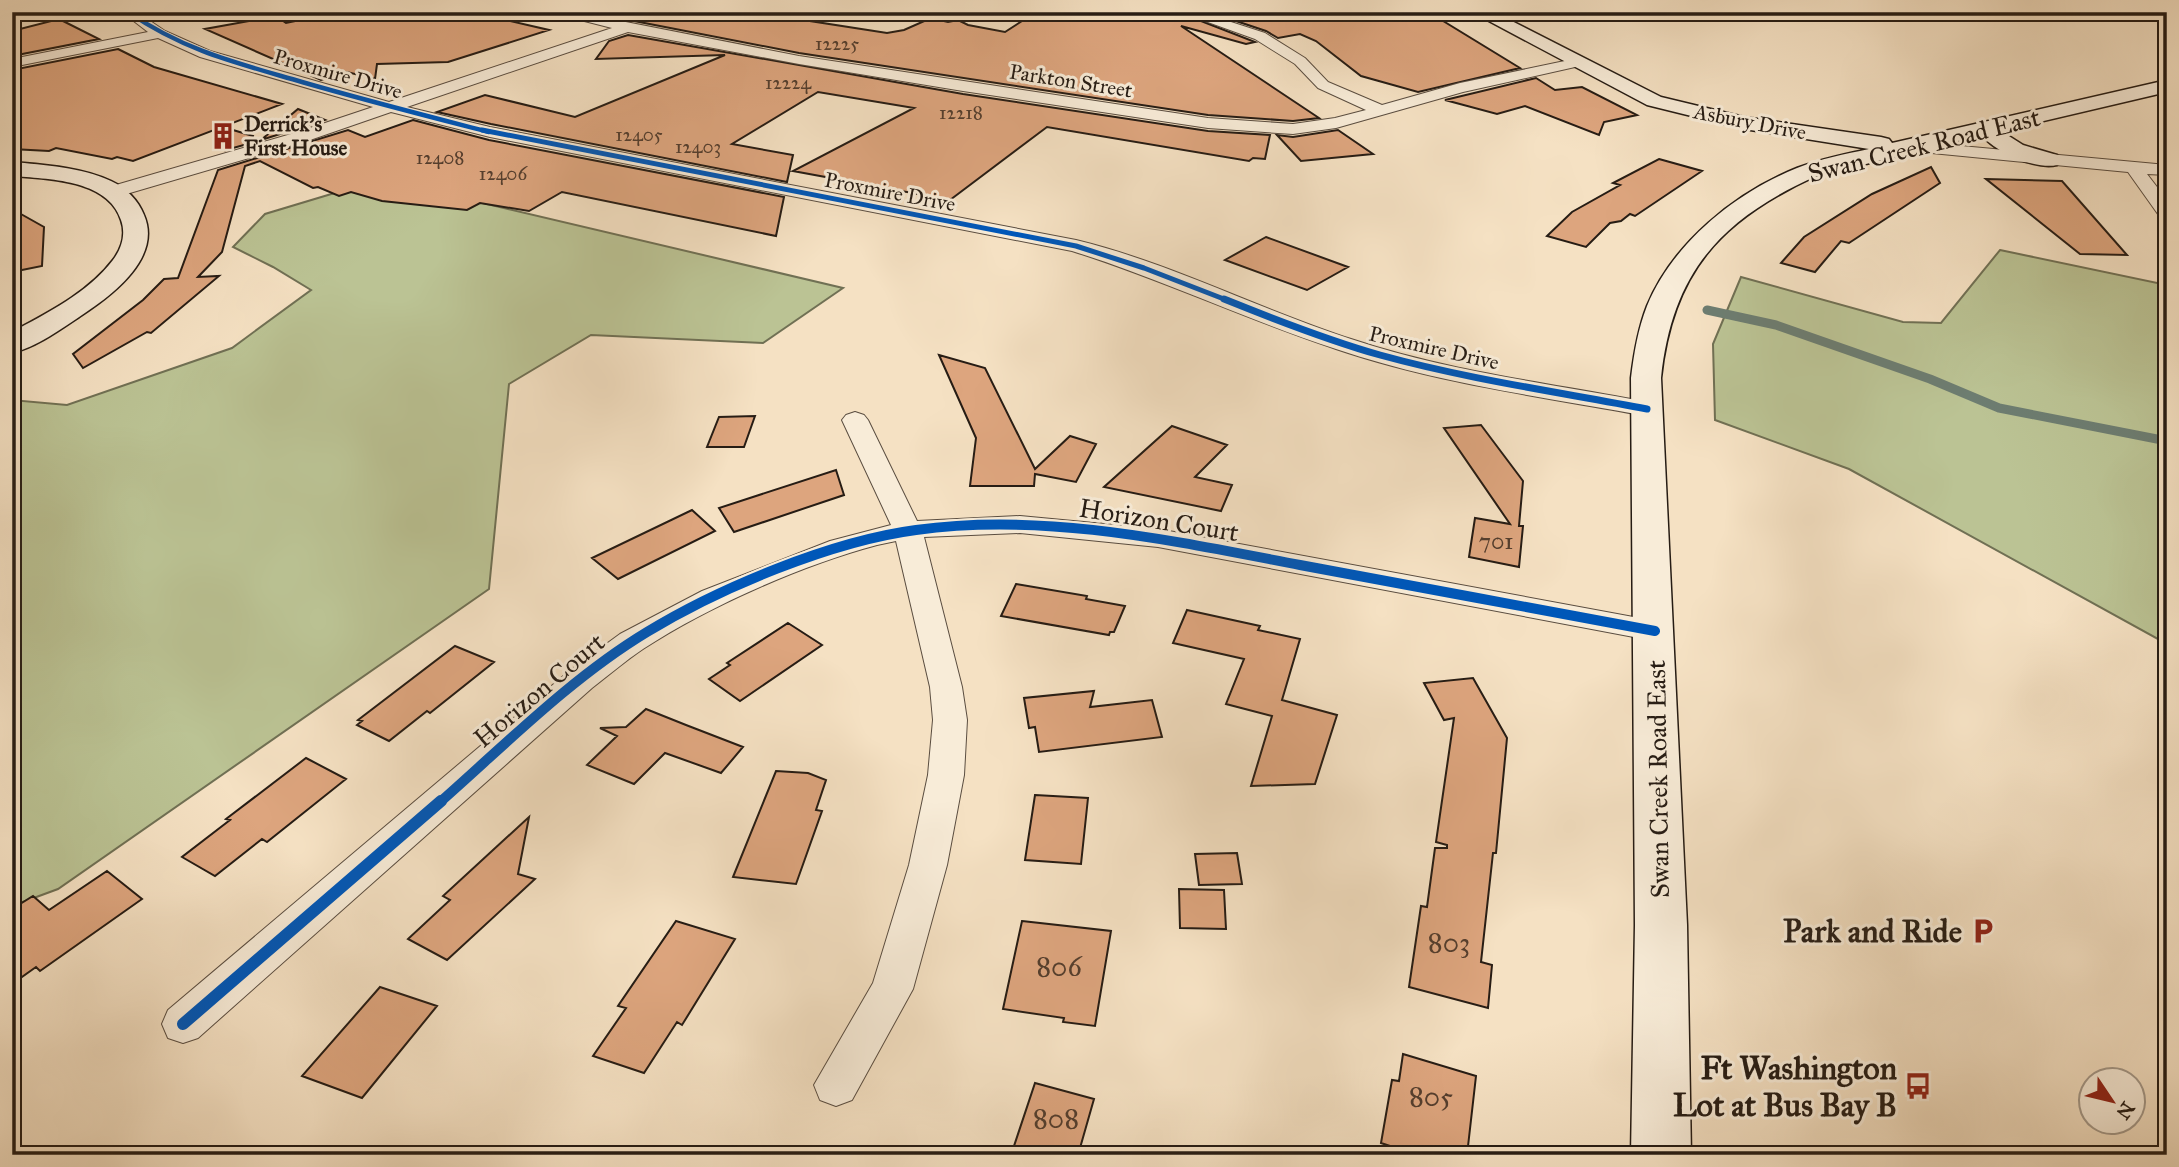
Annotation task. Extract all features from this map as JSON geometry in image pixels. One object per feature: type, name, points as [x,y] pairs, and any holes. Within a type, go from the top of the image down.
[{"type":"main road","name":"Asbury Drive","points":[[1480,12],[1654,101],[1700,113],[1858,142],[1908,146]]},
{"type":"main road","name":"Swan Creek Road East","points":[[1661,1155],[1661,925],[1647,410],[1648,352],[1664,299],[1687,263],[1722,225],[1751,201],[1796,176],[1813,169],[2167,86]]},
{"type":"main road","points":[[1989,129],[1995,138],[2002,142],[2049,160]]},
{"type":"main road","points":[[12,169],[66,176],[116,191],[132,209],[137,234],[134,249],[100,289],[73,309],[12,344]]},
{"type":"street","name":"Proxmire Drive","points":[[128,12],[160,34],[205,54],[388,107],[490,132],[1076,246],[1144,266],[1297,328],[1380,355],[1647,410]]},
{"type":"street","name":"Parkton Street","points":[[555,12],[796,60],[1208,123],[1293,129],[1336,123],[1460,88],[1579,62]]},
{"type":"street","points":[[1186,12],[1260,36],[1300,61],[1323,85],[1382,111]]},
{"type":"street","points":[[116,191],[293,140],[627,28]]},
{"type":"street","points":[[12,63],[160,34]]},
{"type":"street","name":"Asbury Drive","points":[[1908,146],[2167,170]]},
{"type":"street","points":[[2134,168],[2167,213]]},
{"type":"street","points":[[836,1085],[892,989],[928,864],[946,775],[950,720],[946,687],[908,531],[855,420]]},
{"type":"street","name":"Horizon Court","points":[[183,1024],[570,689],[628,644],[656,626],[756,579],[848,544],[908,531],[995,525],[1082,527],[1196,545],[1655,631]]},
{"type":"green space","points":[[381,179],[843,288],[763,343],[591,335],[509,384],[489,589],[58,889],[12,906],[12,400],[67,405],[232,348],[311,290],[233,247],[265,214]]},
{"type":"green space","points":[[2000,250],[2167,285],[2167,644],[1849,469],[1715,420],[1713,344],[1741,277],[1903,322],[1941,323]]},
{"type":"building","points":[[339,12],[475,12],[492,19],[549,30],[448,62],[377,64],[375,79],[347,72],[321,80],[205,29],[276,16],[286,23]]},
{"type":"building","points":[[629,12],[777,12],[778,16],[887,33],[904,30],[931,18],[948,22],[958,20],[968,25],[1005,32],[1036,12],[1097,18],[1105,14],[1135,18],[1136,12],[1160,12],[1164,15],[1165,12],[1178,12],[1255,42],[1246,44],[1181,26],[1319,118],[1293,121],[1208,115],[799,53],[624,19]]},
{"type":"building","points":[[1209,12],[1380,12],[1381,18],[1430,13],[1520,68],[1418,92],[1361,76],[1316,41],[1300,34],[1278,38],[1266,31]]},
{"type":"building","points":[[59,19],[99,39],[12,56],[12,31]]},
{"type":"building","points":[[628,35],[963,94],[1208,131],[1270,135],[1265,159],[1253,158],[1249,161],[1047,127],[950,200],[793,171],[914,108],[818,92],[732,144],[793,155],[787,182],[437,112],[485,95],[575,117],[725,55],[596,59],[609,41]]},
{"type":"building","points":[[118,49],[154,67],[282,104],[133,161],[56,148],[49,151],[12,149],[12,70]]},
{"type":"building","points":[[1536,78],[1555,90],[1582,87],[1637,115],[1604,122],[1599,135],[1525,106],[1497,114],[1445,100]]},
{"type":"building","points":[[298,109],[325,120],[261,140]]},
{"type":"building","points":[[413,120],[489,140],[784,197],[776,236],[562,192],[529,211],[480,203],[467,210],[382,201],[351,192],[339,196],[318,187],[313,188],[260,161],[245,166],[222,252],[198,277],[219,276],[151,333],[147,332],[83,368],[73,354],[143,300],[164,279],[178,278],[218,170],[348,130],[365,137]]},
{"type":"building","points":[[233,130],[253,136],[251,143],[226,150]]},
{"type":"building","points":[[1338,130],[1373,154],[1301,161],[1277,135],[1293,137]]},
{"type":"building","points":[[1659,159],[1702,171],[1635,216],[1630,214],[1621,221],[1610,223],[1586,247],[1547,236],[1572,212],[1620,185],[1613,183]]},
{"type":"building","points":[[1931,167],[1940,183],[1849,243],[1841,241],[1815,272],[1781,263],[1804,237],[1872,194]]},
{"type":"building","points":[[1986,179],[2062,181],[2127,255],[2080,254]]},
{"type":"building","points":[[12,209],[44,227],[42,266],[12,272]]},
{"type":"building","points":[[1266,237],[1348,267],[1307,290],[1225,260]]},
{"type":"building","points":[[939,355],[985,368],[1035,469],[1070,436],[1096,444],[1076,482],[1035,474],[1034,486],[970,486],[976,438]]},
{"type":"building","points":[[755,416],[744,447],[707,447],[719,417]]},
{"type":"building","points":[[1481,425],[1523,481],[1519,567],[1469,557],[1475,518],[1510,524],[1444,428]]},
{"type":"building","points":[[1172,426],[1227,445],[1195,477],[1232,485],[1221,511],[1104,487]]},
{"type":"building","points":[[836,470],[844,495],[734,532],[719,508]]},
{"type":"building","points":[[692,510],[715,531],[618,579],[592,558]]},
{"type":"building","points":[[1016,584],[1087,596],[1086,599],[1125,606],[1114,632],[1109,635],[1001,616]]},
{"type":"building","points":[[1187,610],[1260,626],[1258,630],[1300,639],[1282,700],[1337,715],[1315,784],[1251,786],[1272,716],[1226,704],[1244,659],[1173,643]]},
{"type":"building","points":[[788,623],[822,645],[740,701],[709,679],[730,665],[727,663]]},
{"type":"building","points":[[455,646],[494,662],[430,713],[427,711],[389,741],[357,725],[362,721],[358,720]]},
{"type":"building","points":[[1473,678],[1507,738],[1496,853],[1493,853],[1481,962],[1492,965],[1488,1008],[1409,987],[1421,906],[1427,907],[1435,848],[1447,848],[1447,845],[1436,842],[1454,718],[1444,720],[1424,683]]},
{"type":"building","points":[[1094,691],[1090,707],[1152,700],[1162,737],[1039,752],[1035,727],[1029,728],[1024,698]]},
{"type":"building","points":[[646,709],[743,747],[721,773],[665,753],[634,784],[587,765],[617,736],[600,728],[626,727]]},
{"type":"building","points":[[306,758],[346,779],[267,842],[262,839],[215,876],[182,857],[230,820],[226,819]]},
{"type":"building","points":[[776,771],[808,773],[826,780],[816,810],[822,811],[796,884],[733,877]]},
{"type":"building","points":[[1035,795],[1088,798],[1081,864],[1025,860]]},
{"type":"building","points":[[529,817],[518,874],[535,879],[447,960],[408,939],[450,900],[443,896]]},
{"type":"building","points":[[1237,853],[1242,884],[1199,885],[1195,854]]},
{"type":"building","points":[[107,871],[142,899],[40,971],[36,967],[12,984],[12,909],[33,896],[49,910]]},
{"type":"building","points":[[1179,889],[1224,890],[1226,929],[1180,928]]},
{"type":"building","points":[[676,921],[735,939],[682,1025],[677,1022],[644,1073],[593,1056],[626,1008],[618,1006]]},
{"type":"building","points":[[1022,921],[1111,931],[1095,1026],[1063,1022],[1064,1018],[1003,1009]]},
{"type":"building","points":[[380,987],[437,1006],[362,1098],[302,1076]]},
{"type":"building","points":[[1403,1054],[1476,1076],[1467,1155],[1392,1155],[1393,1147],[1381,1143],[1392,1080],[1399,1081]]},
{"type":"building","points":[[1035,1083],[1094,1099],[1078,1155],[1011,1155]]},
{"type":"waterway","points":[[1707,310],[1776,325],[1930,379],[1999,408],[2167,441]]},
{"type":"cycle path","points":[[128,12],[160,34],[205,54],[389,107],[490,132],[1076,246],[1144,268],[1311,333],[1381,356],[1494,381],[1647,409]]},
{"type":"cycle path","points":[[183,1024],[580,680],[624,647],[691,608],[777,571],[872,537],[917,529],[986,525],[1124,533],[1655,631]]},
{"type":"place","name":"Derrick's First House","points":[[223,136]]},
{"type":"place","name":"Park and Ride","points":[[1983,931]]},
{"type":"place","name":"Ft Washington Lot at Bus Bay B","points":[[1918,1086]]}]
